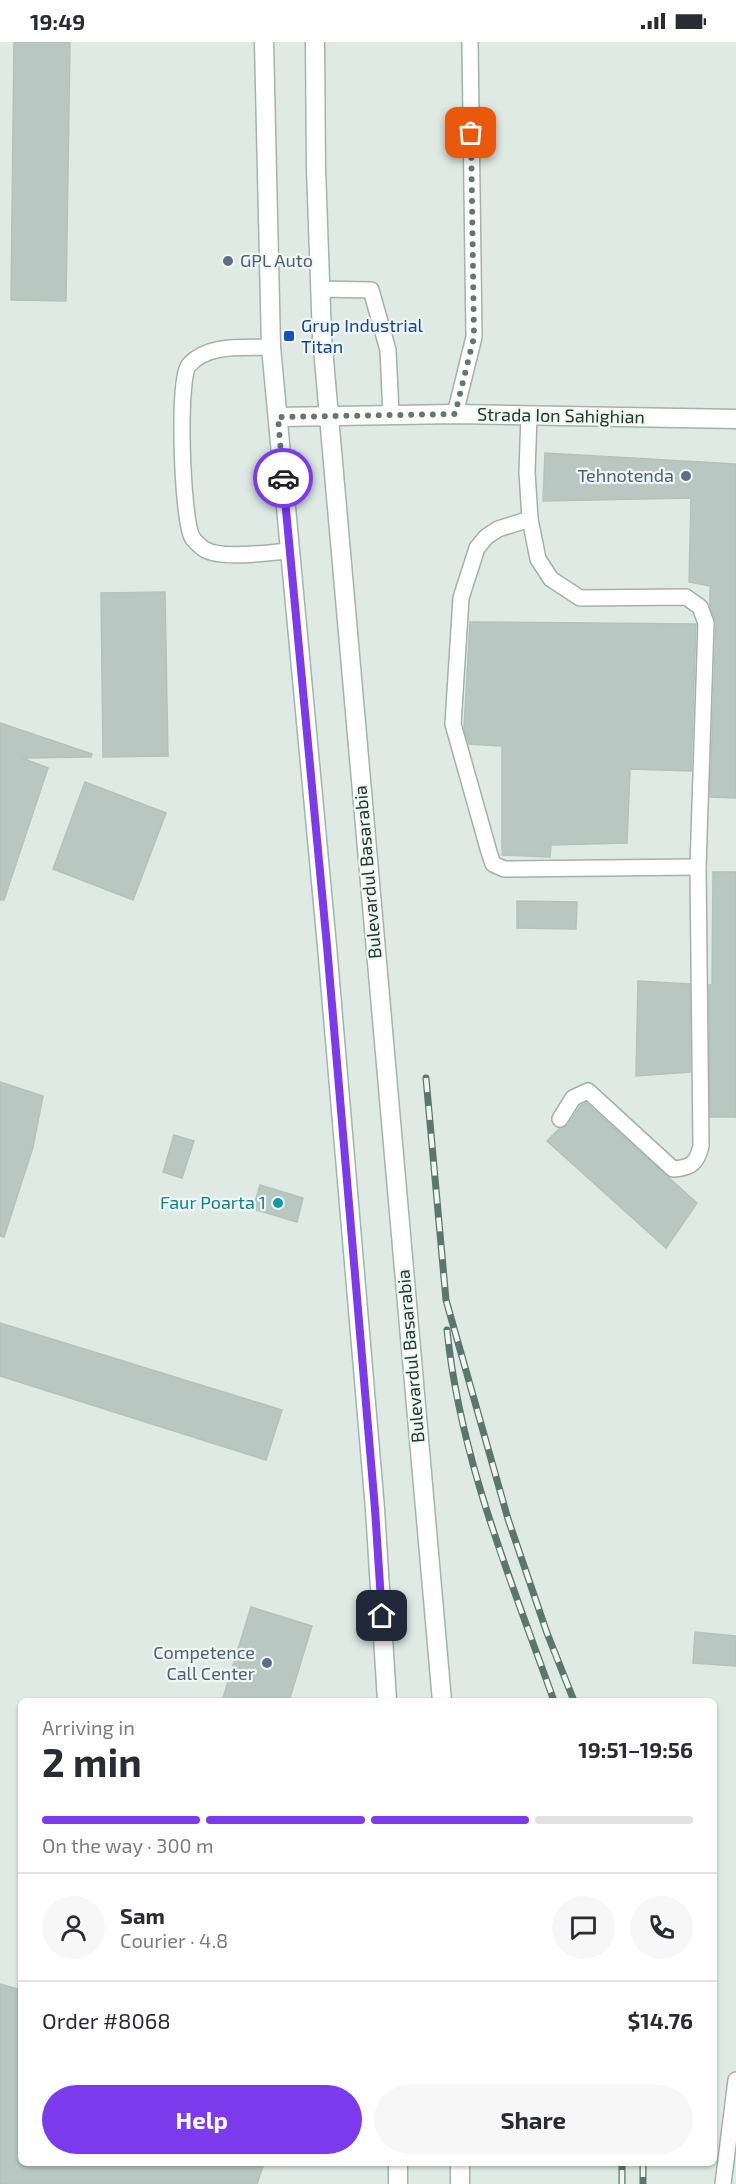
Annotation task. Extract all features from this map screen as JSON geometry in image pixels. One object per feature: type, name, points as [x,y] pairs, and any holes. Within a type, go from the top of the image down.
[{"type":"main road","points":[[264,42],[271,347],[375,1509],[387,1698]]},
{"type":"main road","name":"Bulevardul Basarabia","points":[[315,42],[320,289],[442,1698]]},
{"type":"main road","name":"Strada Ion Sahighian","points":[[278,417],[455,414],[736,419]]},
{"type":"main road","points":[[398,2166],[398,2184]]},
{"type":"main road","points":[[460,2166],[460,2184]]},
{"type":"lane","points":[[455,414],[474,337],[470,42]]},
{"type":"lane","points":[[320,289],[371,290],[388,350],[391,414]]},
{"type":"lane","points":[[271,347],[205,351],[187,366],[183,393],[185,510],[192,538],[206,551],[232,554],[291,551]]},
{"type":"lane","points":[[529,416],[527,472],[530,519],[538,559],[551,579],[579,598],[686,597],[700,607],[706,623],[698,867],[701,1146],[698,1159],[689,1167],[674,1169],[588,1091],[573,1098],[560,1119]]},
{"type":"lane","points":[[530,519],[498,529],[486,537],[477,548],[461,598],[453,724],[493,864],[504,869],[698,867]]},
{"type":"lane","points":[[723,2184],[736,2080]]},
{"type":"building","points":[[14,42],[70,42],[66,301],[11,300]]},
{"type":"building","points":[[545,453],[736,464],[736,798],[710,797],[716,623],[710,606],[710,586],[689,582],[691,498],[543,501]]},
{"type":"building","points":[[165,592],[168,756],[103,757],[101,593]]},
{"type":"building","points":[[470,622],[696,624],[691,771],[630,769],[627,843],[551,845],[550,857],[502,855],[502,746],[469,744],[464,728]]},
{"type":"building","points":[[0,723],[92,754],[91,757],[22,758],[48,768],[4,900],[0,900]]},
{"type":"building","points":[[85,782],[166,813],[133,900],[53,869]]},
{"type":"building","points":[[713,872],[736,872],[736,1117],[710,1117],[709,985],[712,985]]},
{"type":"building","points":[[517,901],[577,902],[576,929],[517,928]]},
{"type":"building","points":[[638,981],[690,984],[690,1072],[636,1076]]},
{"type":"building","points":[[0,1082],[43,1096],[33,1147],[4,1237],[0,1236]]},
{"type":"building","points":[[586,1103],[697,1203],[666,1248],[547,1141],[559,1129],[568,1125],[580,1106]]},
{"type":"building","points":[[174,1135],[194,1141],[182,1178],[163,1172]]},
{"type":"building","name":"Faur Poarta 1","points":[[260,1185],[303,1198],[297,1222],[253,1209]]},
{"type":"building","points":[[0,1323],[282,1410],[266,1460],[0,1376]]},
{"type":"building","name":"Competence Call Center","points":[[251,1607],[312,1626],[290,1698],[223,1698]]},
{"type":"building","points":[[695,1632],[736,1636],[736,1666],[693,1663]]},
{"type":"building","points":[[0,1984],[18,1989],[18,2166],[263,2166],[257,2184],[0,2184]]},
{"type":"railway","points":[[426,1078],[446,1300],[508,1519],[547,1633],[573,1698]]},
{"type":"railway","points":[[447,1330],[463,1425],[475,1472],[553,1698]]},
{"type":"railway","points":[[622,2166],[622,2184]]},
{"type":"railway","points":[[643,2166],[643,2184]]},
{"type":"way so far","points":[[283,478],[278,417],[455,414],[474,337],[471,133]]},
{"type":"place","name":"GPL Auto","points":[[228,261]]},
{"type":"place","name":"Grup Industrial Titan","points":[[289,336]]},
{"type":"place","name":"Tehnotenda","points":[[686,476]]},
{"type":"place","name":"Faur Poarta 1","points":[[278,1203]]},
{"type":"place","name":"Competence Call Center","points":[[267,1663]]},
{"type":"route","points":[[283,478],[327,946],[382,1616]]}]
